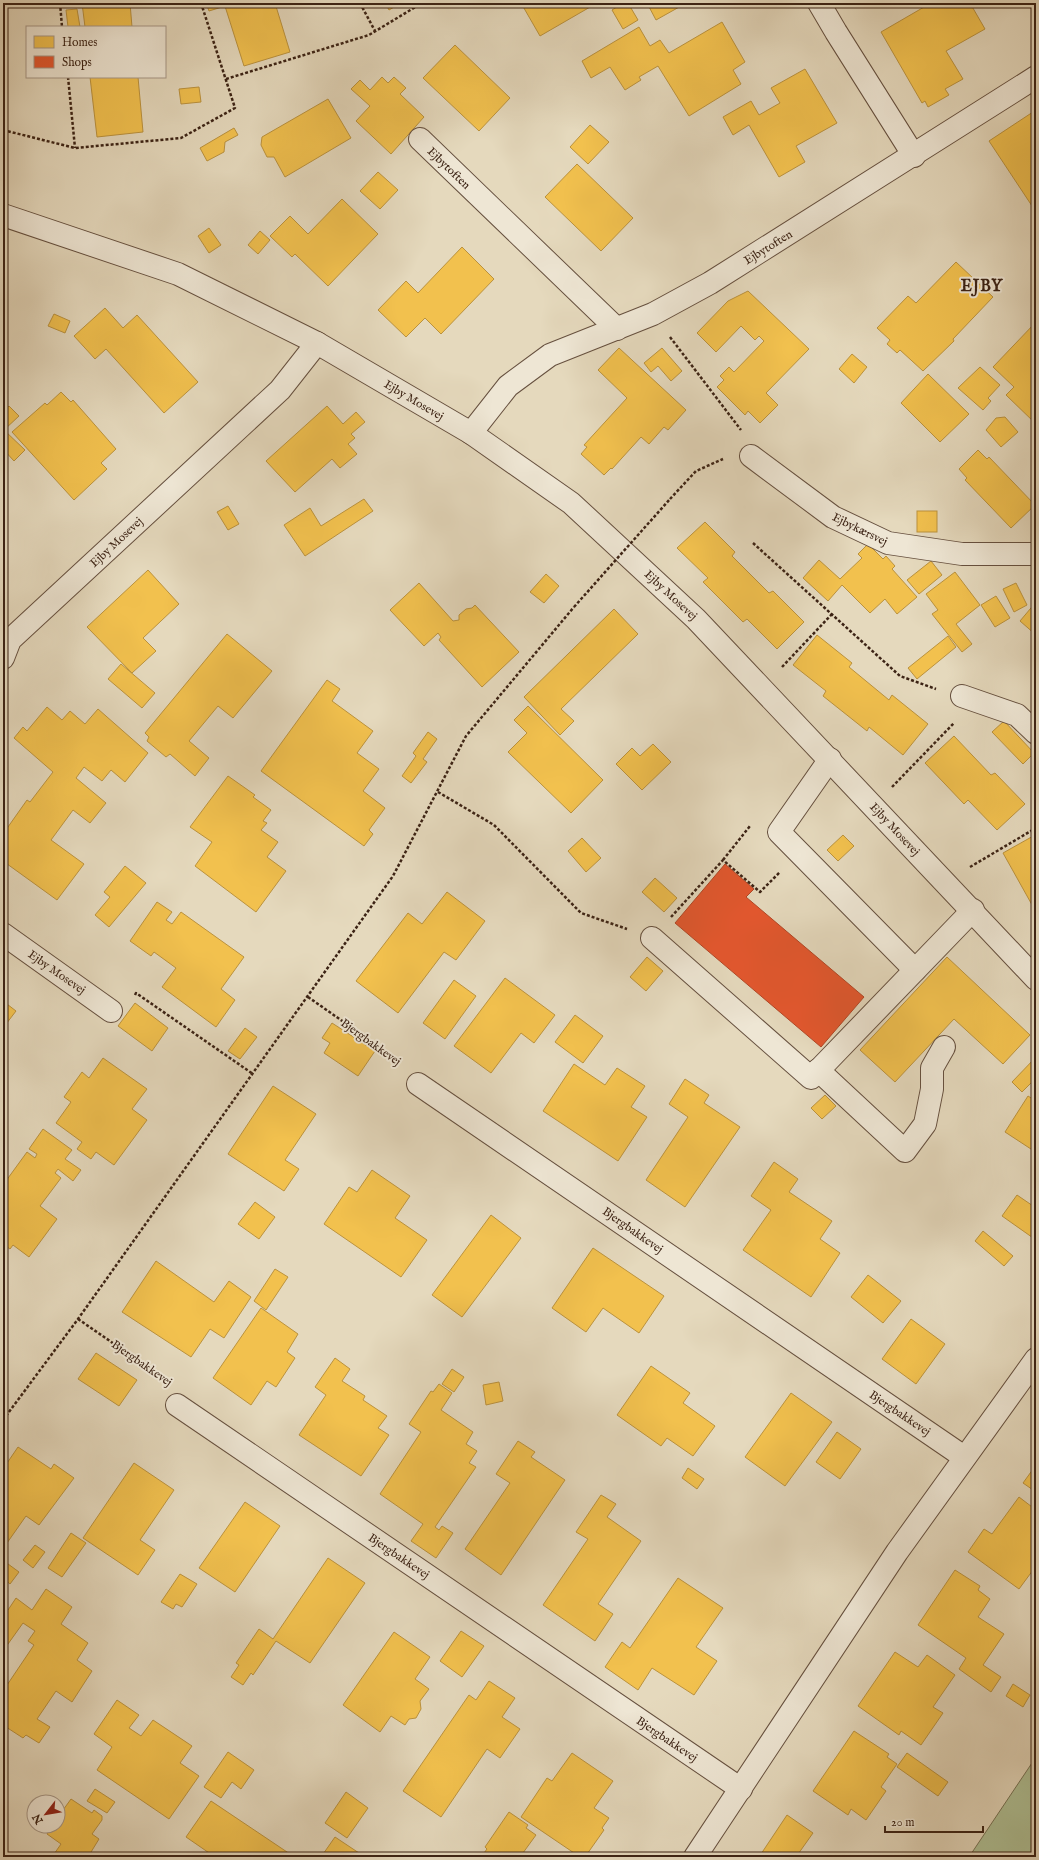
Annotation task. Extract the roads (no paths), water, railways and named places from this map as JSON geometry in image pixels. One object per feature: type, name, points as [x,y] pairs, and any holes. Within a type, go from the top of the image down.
[{"type":"street","points":[[819,3],[914,156]]},
{"type":"street","name":"Ejbytoften","points":[[470,433],[508,386],[550,354],[653,314],[710,284],[914,156],[1036,77]]},
{"type":"street","name":"Ejbytoften","points":[[420,139],[616,329]]},
{"type":"street","name":"Ejby Mosevej","points":[[3,215],[178,274],[317,342],[470,433],[571,503],[696,619],[973,910],[1036,979]]},
{"type":"street","name":"Ejby Mosevej","points":[[3,658],[10,640],[280,390],[317,342]]},
{"type":"street","name":"Ejbykærsvej","points":[[750,456],[833,517],[888,544],[962,554],[1036,554]]},
{"type":"street","points":[[962,696],[1017,715],[1036,733]]},
{"type":"street","points":[[830,760],[779,832],[915,970]]},
{"type":"street","points":[[814,1074],[973,910]]},
{"type":"street","name":"Ejby Mosevej","points":[[3,934],[111,1011]]},
{"type":"street","points":[[652,938],[906,1151],[925,1124],[932,1089],[932,1068],[944,1047]]},
{"type":"street","name":"Bjergbakkevej","points":[[418,1084],[964,1457]]},
{"type":"street","points":[[695,1857],[897,1552],[1036,1359]]},
{"type":"street","name":"Bjergbakkevej","points":[[177,1405],[741,1789]]},
{"type":"district","name":"EJBY","points":[[982,285]]}]
